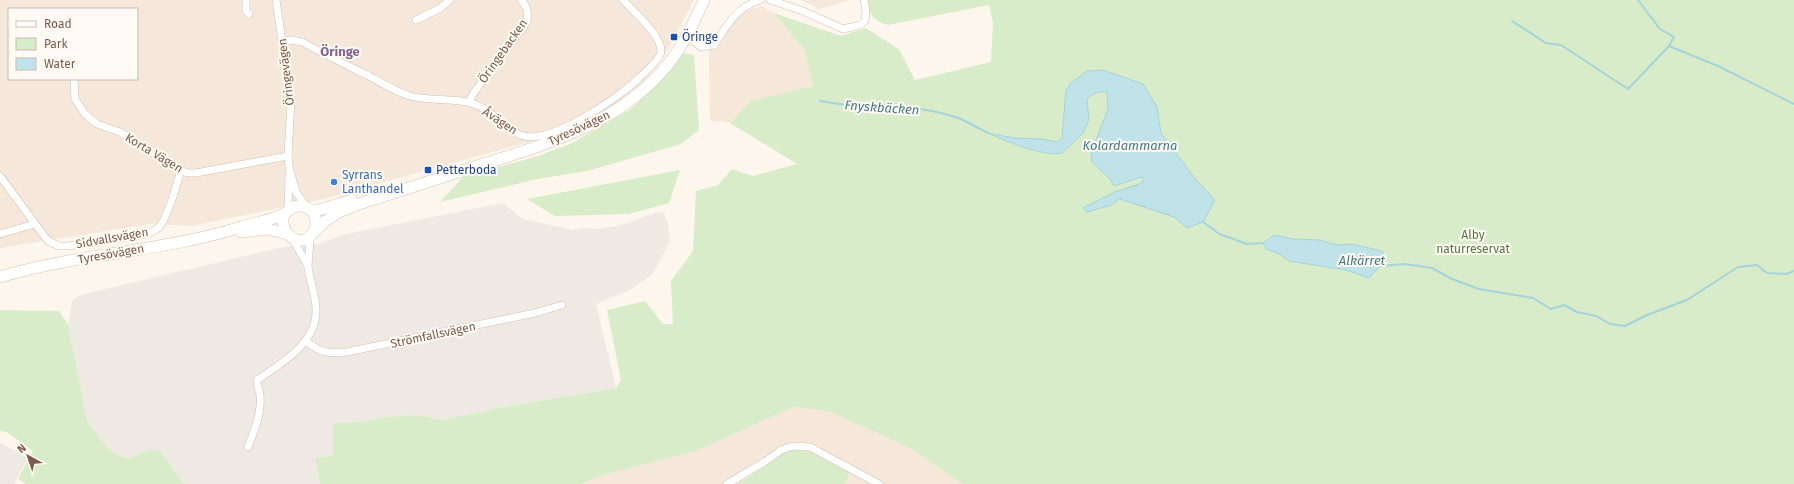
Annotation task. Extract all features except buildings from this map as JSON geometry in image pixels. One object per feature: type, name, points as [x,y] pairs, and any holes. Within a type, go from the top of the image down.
[{"type":"main road","name":"Tyresövägen","points":[[222,233],[266,229],[301,241],[313,234],[337,213],[359,204],[473,167],[532,150],[584,129],[610,115],[647,86],[668,64],[687,36],[704,0]]},
{"type":"main road","name":"Tyresövägen","points":[[0,277],[28,269],[183,242],[222,233],[286,212],[296,206],[319,210],[446,172],[473,167]]},
{"type":"main road","points":[[309,209],[316,220],[313,234]]},
{"type":"main road","points":[[286,212],[283,224],[290,236]]},
{"type":"street","points":[[246,0],[246,11],[249,14]]},
{"type":"street","name":"Öringevägen","points":[[276,0],[291,100],[288,156],[296,192],[309,209]]},
{"type":"street","points":[[416,20],[439,9],[450,0]]},
{"type":"street","name":"Öringebacken","points":[[469,102],[473,94],[527,22],[528,14],[526,4],[521,0]]},
{"type":"street","name":"Åvägen","points":[[283,42],[291,40],[302,42],[410,96],[469,102],[494,116],[519,134],[538,136],[582,119],[608,104],[632,86],[660,55],[662,45],[657,37],[623,0]]},
{"type":"street","points":[[687,36],[701,47],[714,45],[736,13],[748,4],[760,0]]},
{"type":"street","points":[[770,0],[803,11],[843,29],[865,21],[866,11],[864,0]]},
{"type":"street","name":"Korta Vägen","points":[[74,80],[75,99],[85,114],[97,124],[120,132],[181,171],[196,173],[288,156]]},
{"type":"street","name":"Öringevägen","points":[[286,212],[290,167]]},
{"type":"street","name":"Sidvallsvägen","points":[[0,176],[48,241],[59,246],[147,234],[156,230],[160,226],[181,171]]},
{"type":"street","points":[[0,234],[35,224]]},
{"type":"street","points":[[248,447],[254,433],[259,408],[257,380],[276,367],[306,342],[313,329],[316,310],[308,266],[313,234]]},
{"type":"street","points":[[290,236],[308,266]]},
{"type":"street","name":"Strömfallsvägen","points":[[306,342],[322,352],[333,354],[348,352],[535,313],[562,305]]},
{"type":"street","points":[[727,484],[766,461],[781,450],[793,446],[810,447],[880,484]]},
{"type":"shaded area","name":"Öringe","points":[[0,0],[694,0],[669,48],[647,78],[619,102],[572,130],[323,199],[192,226],[150,224],[0,248]]},
{"type":"shaded area","points":[[801,0],[851,0],[819,9]]},
{"type":"shaded area","points":[[761,6],[774,13],[805,51],[813,86],[751,101],[730,123],[710,121],[709,51],[744,12]]},
{"type":"shaded area","points":[[503,203],[523,219],[573,230],[618,226],[657,212],[664,213],[668,223],[670,241],[653,274],[628,291],[596,304],[616,388],[515,405],[442,420],[417,415],[384,417],[362,422],[334,423],[333,456],[315,458],[320,484],[184,484],[159,450],[150,450],[128,459],[110,451],[87,421],[68,325],[72,301],[80,295],[283,247],[319,244],[341,235]]},
{"type":"shaded area","points":[[794,407],[828,411],[910,448],[963,484],[845,484],[850,473],[783,454],[738,484],[581,484],[597,477],[698,450]]},
{"type":"shaded area","points":[[0,443],[28,458],[14,484],[0,484]]},
{"type":"green space","name":"Alby naturreservat","points":[[866,0],[1794,0],[1794,484],[963,484],[910,448],[828,411],[794,407],[698,450],[597,477],[581,484],[320,484],[315,458],[333,456],[333,423],[362,422],[384,417],[418,415],[442,420],[515,405],[616,388],[621,380],[607,310],[645,301],[663,324],[673,324],[671,281],[693,251],[696,191],[718,185],[732,169],[753,176],[797,164],[730,123],[751,101],[813,86],[805,51],[774,13],[841,36],[866,28],[899,49],[915,80],[991,62],[993,23],[989,5],[888,25],[873,17]]},
{"type":"green space","points":[[682,53],[694,55],[699,130],[681,144],[587,171],[537,179],[440,202],[464,176],[535,157],[570,144],[631,109],[664,77]]},
{"type":"green space","points":[[680,170],[669,203],[629,214],[555,216],[527,199]]},
{"type":"green space","points":[[0,310],[59,311],[68,325],[87,421],[110,451],[128,459],[150,450],[159,450],[184,484],[26,484],[18,479],[33,451],[7,432],[0,431]]},
{"type":"green space","points":[[794,450],[808,451],[850,472],[845,484],[738,484],[783,454]]},
{"type":"water","name":"Kolardammarna","points":[[1103,70],[1143,84],[1157,107],[1161,133],[1196,180],[1215,200],[1203,222],[1187,228],[1174,217],[1120,199],[1111,205],[1087,212],[1083,208],[1115,192],[1142,183],[1143,179],[1141,177],[1113,185],[1111,180],[1092,162],[1091,153],[1108,109],[1107,92],[1096,93],[1087,99],[1089,120],[1083,133],[1062,153],[1054,154],[1035,151],[988,133],[1014,138],[1042,139],[1057,142],[1062,138],[1066,90],[1071,83],[1087,71]]},
{"type":"water","name":"Alkärret","points":[[1274,235],[1293,239],[1319,240],[1337,245],[1352,244],[1382,251],[1386,260],[1369,278],[1346,270],[1289,261],[1280,254],[1266,249],[1263,243]]},
{"type":"waterway","points":[[1638,0],[1660,29],[1674,37],[1669,46],[1718,66],[1794,104]]},
{"type":"waterway","points":[[1512,21],[1546,43],[1561,45],[1628,89],[1669,46]]},
{"type":"waterway","name":"Fnyskbäcken","points":[[820,101],[859,107],[899,105],[937,112],[959,118],[988,133]]},
{"type":"waterway","points":[[1203,222],[1221,235],[1247,244],[1263,243]]},
{"type":"waterway","name":"Fnyskbäcken","points":[[1379,266],[1405,264],[1432,268],[1452,279],[1479,289],[1533,298],[1551,309],[1564,305],[1577,312],[1596,316],[1610,324],[1625,326],[1647,315],[1687,300],[1738,267],[1757,265],[1767,273],[1786,274],[1794,271]]},
{"type":"place","name":"Öringe","points":[[674,37]]},
{"type":"place","name":"Petterboda","points":[[428,170]]},
{"type":"place","name":"Syrrans Lanthandel","points":[[334,182]]},
{"type":"district","name":"Öringe","points":[[340,51]]}]
